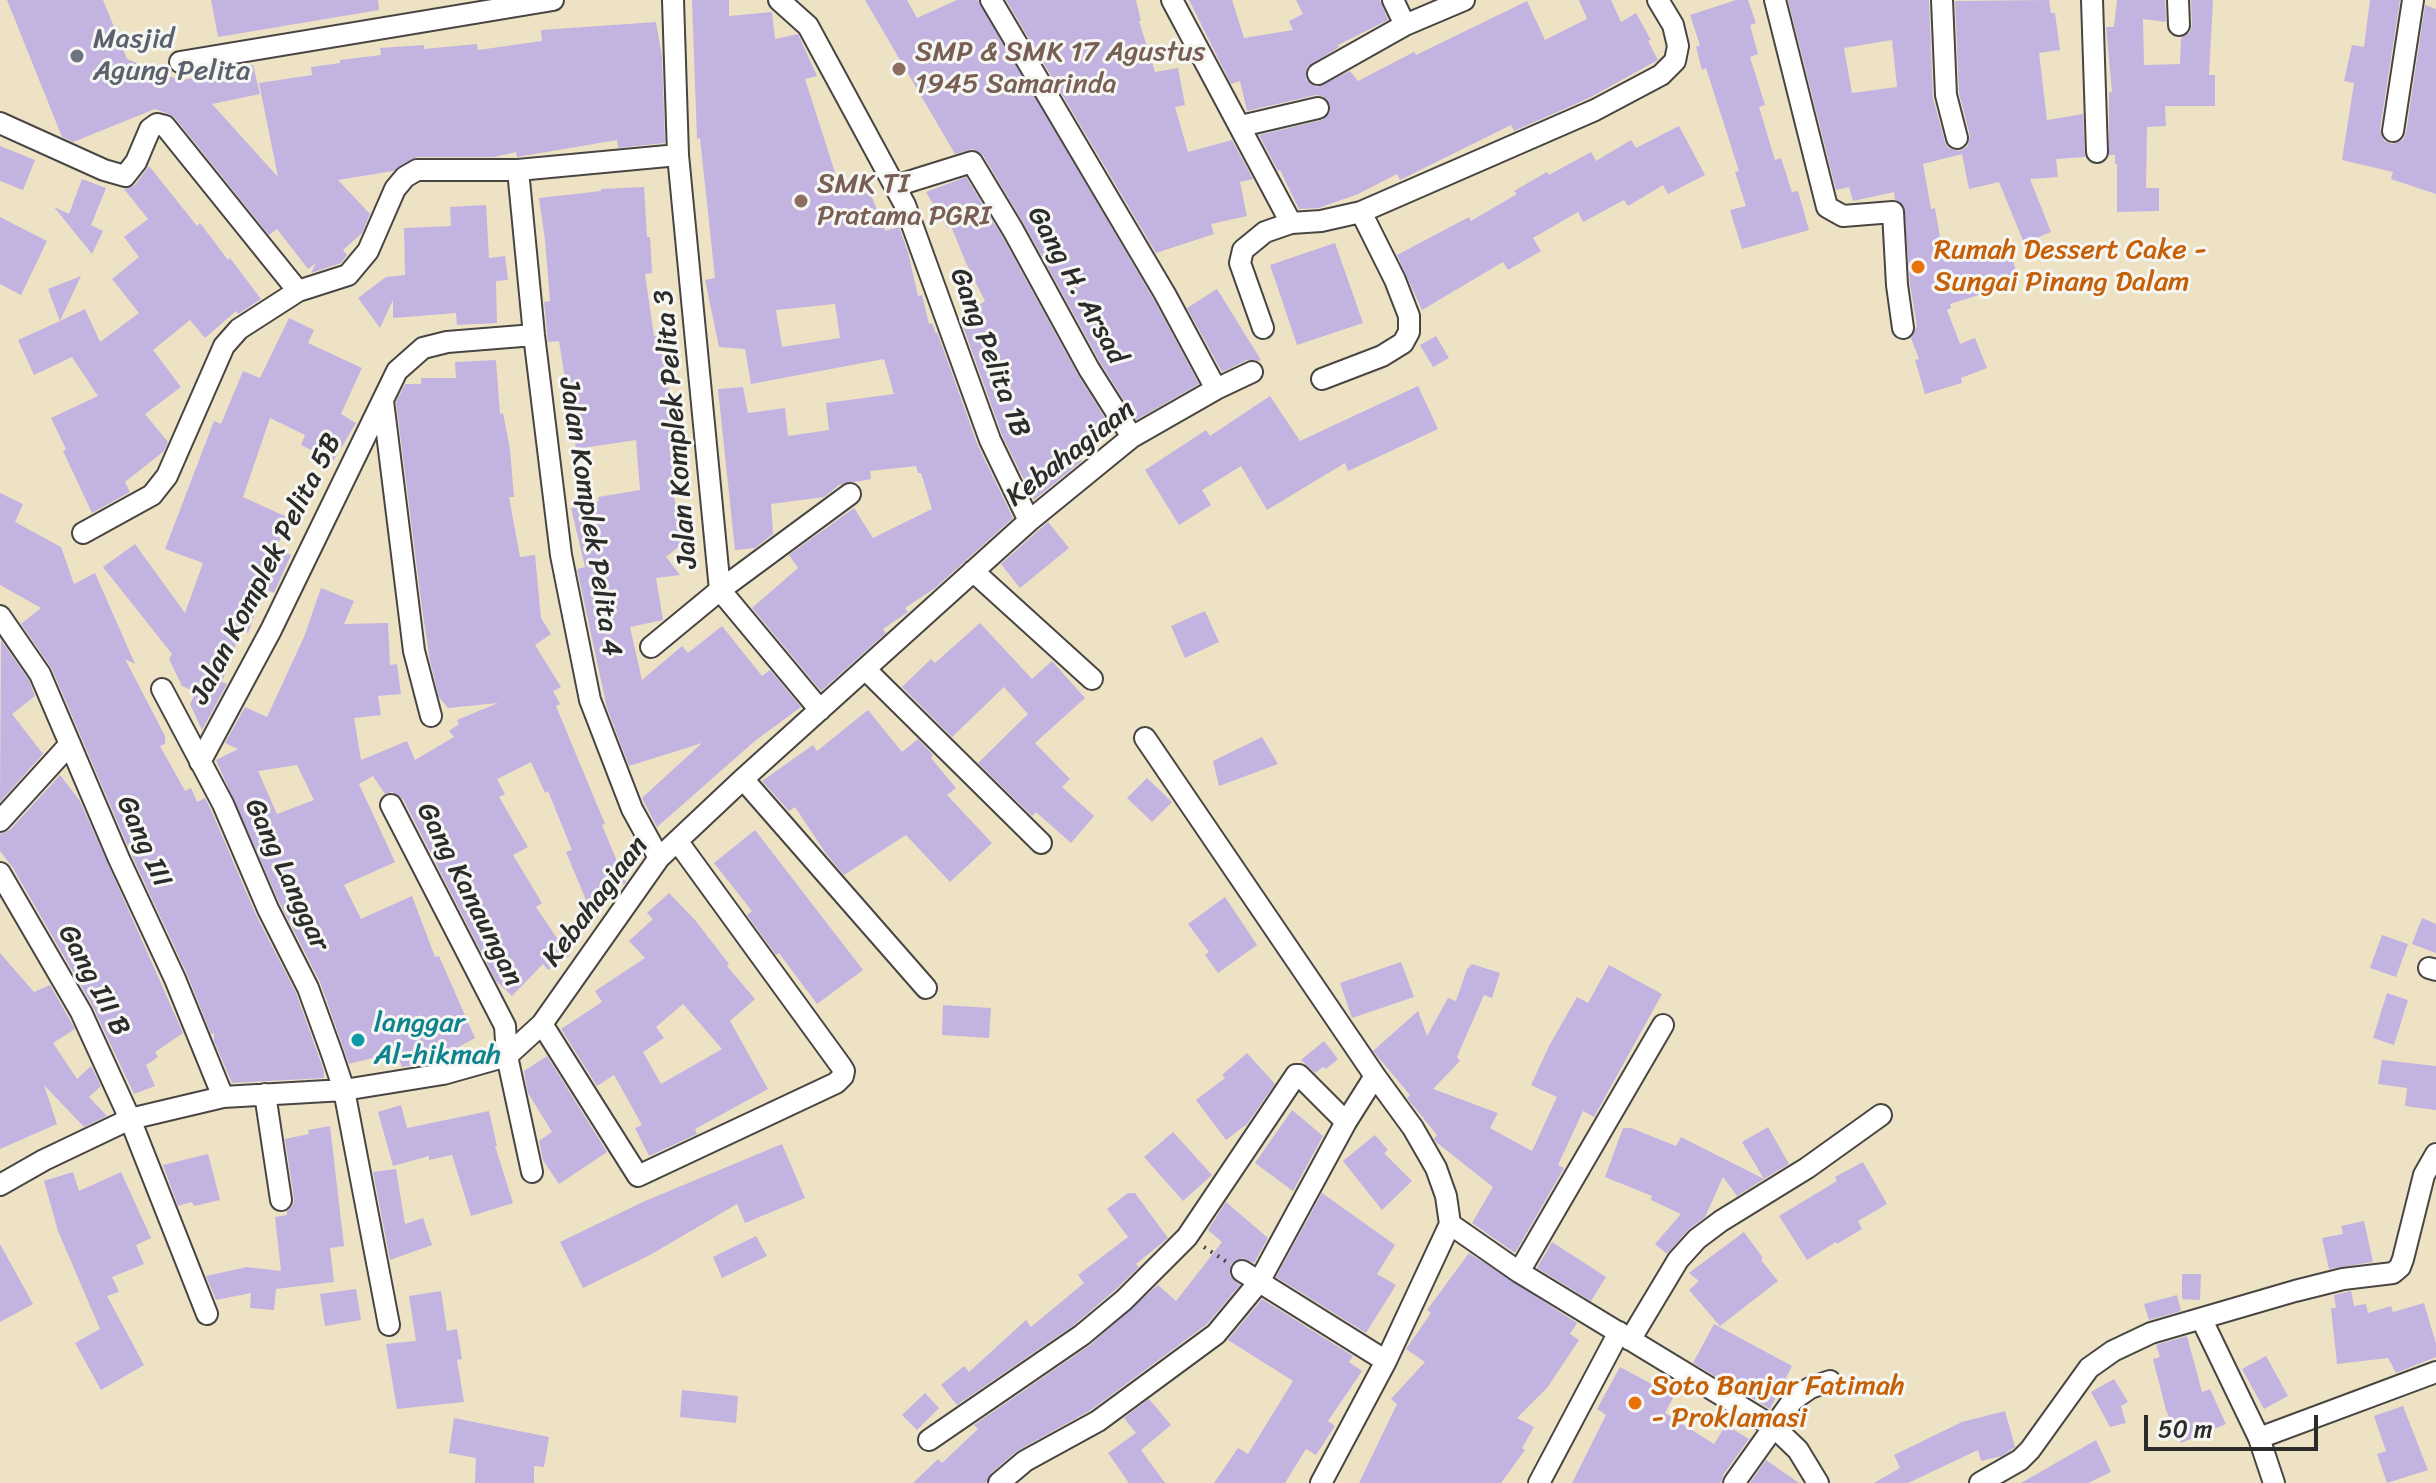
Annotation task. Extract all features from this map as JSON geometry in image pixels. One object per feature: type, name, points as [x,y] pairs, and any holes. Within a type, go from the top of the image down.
[{"type":"street","points":[[180,62],[553,0]]},
{"type":"street","name":"Jalan Komplek Pelita 3","points":[[673,0],[678,155],[720,590],[820,710]]},
{"type":"street","name":"Gang Pelita 1B","points":[[779,0],[808,26],[905,205],[990,440],[1029,521]]},
{"type":"street","points":[[991,0],[1165,294],[1216,389]]},
{"type":"street","points":[[1172,0],[1291,223]]},
{"type":"street","points":[[1393,0],[1405,25]]},
{"type":"street","points":[[1318,74],[1405,25],[1464,0]]},
{"type":"street","points":[[1775,0],[1827,207],[1843,216],[1887,210],[1893,212],[1903,328]]},
{"type":"street","points":[[1942,0],[1946,95],[1957,138]]},
{"type":"street","points":[[2092,0],[2097,152]]},
{"type":"street","points":[[2178,0],[2179,25]]},
{"type":"street","points":[[2393,131],[2413,0]]},
{"type":"street","points":[[1263,328],[1240,263],[1243,250],[1265,232],[1291,223],[1321,221],[1361,212],[1595,110],[1661,75],[1675,61],[1678,46],[1662,1]]},
{"type":"street","points":[[1241,126],[1318,108]]},
{"type":"street","points":[[0,123],[104,170],[125,176],[136,162],[150,129],[157,124],[165,126],[298,291]]},
{"type":"street","points":[[83,533],[152,495],[167,476],[224,346],[239,329],[298,291],[348,275],[361,263],[395,189],[405,177],[417,170],[518,170],[678,155]]},
{"type":"street","name":"Gang H. Arsad","points":[[895,186],[972,162],[1089,369],[1132,437]]},
{"type":"street","name":"Jalan Komplek Pelita 4","points":[[518,170],[534,335],[561,555],[590,700],[632,809],[659,858]]},
{"type":"street","points":[[1322,379],[1382,356],[1403,343],[1409,332],[1409,316],[1395,280],[1361,212]]},
{"type":"street","name":"Jalan Komplek Pelita 5B","points":[[200,762],[271,630],[397,371],[423,348],[447,342],[534,335]]},
{"type":"street","name":"Kebahagiaan","points":[[0,1185],[130,1119],[223,1097],[344,1090],[443,1074],[507,1056],[542,1024],[659,858],[743,779],[1029,521],[1132,437],[1252,372]]},
{"type":"street","points":[[383,401],[414,651],[431,716]]},
{"type":"street","points":[[651,647],[720,590],[850,494]]},
{"type":"street","points":[[973,571],[1092,679]]},
{"type":"street","name":"Gang III","points":[[0,616],[40,674],[119,859],[175,979],[223,1097]]},
{"type":"street","points":[[865,669],[1041,843]]},
{"type":"street","name":"Gang Langgar","points":[[162,689],[223,804],[268,909],[308,988],[344,1090],[389,1325]]},
{"type":"street","points":[[1145,738],[1413,1128],[1436,1168],[1446,1196],[1450,1224],[1386,1361],[1321,1483]]},
{"type":"street","points":[[0,821],[70,744]]},
{"type":"street","points":[[743,779],[926,988]]},
{"type":"street","name":"Gang Kanaungan","points":[[391,805],[505,1026],[507,1056],[532,1172]]},
{"type":"street","points":[[542,1024],[638,1176],[836,1083],[843,1076],[841,1066],[678,842]]},
{"type":"street","name":"Gang III B","points":[[0,873],[81,1012],[130,1119],[207,1314]]},
{"type":"street","points":[[1519,1272],[1663,1025]]},
{"type":"street","points":[[929,1440],[1082,1335],[1124,1300],[1187,1237],[1296,1075],[1346,1122]]},
{"type":"street","points":[[999,1483],[1037,1453],[1098,1421],[1216,1334],[1375,1076]]},
{"type":"street","points":[[265,1094],[281,1200]]},
{"type":"street","points":[[1539,1483],[1625,1336],[1678,1260],[1697,1239],[1807,1168],[1881,1115]]},
{"type":"street","points":[[1980,1483],[2020,1460],[2030,1450],[2089,1368],[2151,1333],[2343,1279],[2393,1273],[2403,1259],[2424,1175],[2436,1154]]},
{"type":"street","points":[[1450,1224],[1519,1272],[1774,1427],[1798,1450],[1818,1483]]},
{"type":"street","points":[[1251,1277],[1386,1361]]},
{"type":"street","points":[[2202,1320],[2259,1438],[2274,1483]]},
{"type":"street","points":[[2259,1438],[2436,1372]]},
{"type":"street","points":[[1734,1483],[1793,1400],[1810,1388],[1830,1381]]},
{"type":"path","points":[[1187,1237],[1251,1277]]},
{"type":"building","points":[[7,0],[103,0],[127,59],[174,78],[177,74],[183,80],[253,65],[260,94],[212,104],[278,177],[259,83],[312,75],[311,67],[381,55],[380,48],[424,45],[424,49],[477,44],[478,50],[542,41],[541,30],[656,22],[662,57],[665,143],[618,148],[617,140],[517,157],[516,152],[494,157],[417,157],[393,171],[338,180],[370,214],[362,233],[343,250],[347,255],[341,263],[311,273],[316,263],[308,269],[277,229],[269,235],[169,114],[155,109],[73,142],[62,137]]},
{"type":"building","points":[[211,0],[378,0],[379,10],[218,37]]},
{"type":"building","points":[[692,0],[729,0],[729,16],[772,12],[775,39],[798,34],[817,76],[805,79],[839,185],[864,176],[885,231],[899,227],[918,296],[922,295],[929,324],[932,323],[937,332],[978,446],[1013,518],[935,588],[905,608],[908,612],[883,629],[886,633],[821,691],[752,608],[798,568],[789,555],[854,508],[873,538],[932,509],[916,466],[870,471],[871,479],[839,485],[824,497],[771,504],[773,534],[755,548],[735,550],[718,389],[743,387],[748,413],[785,408],[788,436],[829,430],[826,403],[894,394],[884,359],[751,384],[745,349],[719,347],[705,280],[715,278],[700,138],[697,139]],"holes":[[[835,304],[840,338],[782,347],[776,310]]]},
{"type":"building","points":[[865,0],[907,0],[917,18],[957,0],[978,0],[1154,300],[1199,384],[1136,420],[983,155],[973,149],[955,154]]},
{"type":"building","points":[[1006,0],[1136,0],[1139,21],[1155,72],[1178,68],[1185,105],[1175,107],[1188,152],[1232,140],[1253,179],[1240,182],[1247,216],[1211,224],[1214,234],[1156,253]]},
{"type":"building","points":[[1189,0],[1232,0],[1244,38],[1293,30],[1289,21],[1303,14],[1296,0],[1380,0],[1388,20],[1338,45],[1307,67],[1306,80],[1317,87],[1350,71],[1358,81],[1527,1],[1545,40],[1587,19],[1579,0],[1611,0],[1621,22],[1636,13],[1658,60],[1589,98],[1514,131],[1511,125],[1400,180],[1397,174],[1358,194],[1319,208],[1299,209],[1259,135],[1322,120],[1330,112],[1330,104],[1322,96],[1316,95],[1247,111],[1240,81],[1231,84]]},
{"type":"building","points":[[1736,0],[1748,0],[1756,23],[1750,25],[1758,54],[1750,57],[1765,105],[1759,107],[1775,160],[1781,158],[1792,192],[1798,191],[1809,230],[1742,249],[1730,210],[1746,206],[1735,172],[1739,171],[1706,68],[1702,70],[1696,47],[1700,45],[1690,15]]},
{"type":"building","points":[[1788,0],[1929,0],[1933,98],[1945,142],[1948,148],[1959,151],[1967,147],[1970,136],[1959,93],[1955,1],[2049,0],[2051,13],[2055,13],[2060,50],[2039,53],[2047,120],[2083,114],[2085,157],[2056,159],[2058,177],[2030,179],[2051,232],[2024,243],[1999,182],[1969,189],[1962,154],[1923,164],[1942,249],[1957,244],[1961,254],[1979,248],[1983,262],[2010,253],[2020,282],[1950,304],[1951,308],[1947,310],[1960,344],[1975,338],[1987,368],[1961,378],[1962,383],[1925,394],[1915,360],[1919,359],[1911,338],[1917,326],[1910,284],[1904,206],[1895,200],[1894,192],[1853,201],[1849,187],[1836,190]],"holes":[[[1892,40],[1897,87],[1852,93],[1844,48]]]},
{"type":"building","points":[[2117,0],[2165,0],[2166,22],[2143,19],[2144,65],[2180,64],[2181,38],[2190,32],[2192,25],[2191,0],[2213,0],[2209,75],[2215,75],[2215,106],[2165,106],[2166,126],[2147,127],[2146,188],[2159,188],[2159,211],[2117,212],[2117,164],[2115,155],[2109,155],[2109,92],[2112,92],[2106,27],[2114,27]]},
{"type":"building","points":[[2370,0],[2400,0],[2380,129],[2384,141],[2392,144],[2403,140],[2406,133],[2425,5],[2436,9],[2436,194],[2391,179],[2393,172],[2342,160],[2354,83],[2344,81],[2352,45],[2364,47]]},
{"type":"building","points":[[1679,126],[1705,175],[1668,194],[1663,185],[1628,206],[1624,200],[1583,222],[1578,212],[1533,238],[1541,251],[1508,270],[1503,262],[1422,310],[1397,255],[1469,217],[1471,221],[1547,172],[1549,175],[1591,152],[1596,161],[1631,140],[1636,148]]},
{"type":"building","points":[[0,146],[35,160],[23,190],[0,181]]},
{"type":"building","points":[[149,166],[197,226],[200,223],[228,260],[230,258],[261,299],[238,314],[236,311],[205,338],[190,320],[153,350],[181,387],[145,414],[168,442],[164,451],[125,482],[130,492],[92,513],[51,418],[98,396],[72,357],[34,375],[18,340],[85,309],[100,342],[139,313],[112,279],[139,257],[124,237],[148,219],[124,189],[135,185]]},
{"type":"building","points":[[966,177],[1113,431],[1076,451],[1082,461],[1034,500],[1002,435],[960,318],[985,301],[951,226],[947,228],[926,192]]},
{"type":"building","points":[[82,179],[106,188],[91,225],[103,231],[92,254],[54,207],[69,214]]},
{"type":"building","points":[[644,187],[652,273],[645,274],[654,336],[665,335],[670,378],[667,378],[676,431],[671,432],[676,477],[671,478],[682,544],[666,557],[680,575],[656,578],[663,620],[630,627],[642,680],[682,646],[688,653],[722,626],[762,676],[770,670],[801,707],[756,740],[657,827],[642,798],[702,743],[629,766],[607,708],[577,569],[585,567],[571,508],[599,501],[598,497],[640,490],[636,440],[576,449],[559,341],[548,342],[544,302],[550,301],[539,198],[601,189]]},
{"type":"building","points":[[486,205],[489,258],[505,256],[508,280],[496,281],[497,323],[457,325],[456,313],[393,318],[393,300],[380,328],[358,298],[386,277],[405,275],[404,228],[451,226],[450,207]]},
{"type":"building","points":[[0,217],[47,241],[21,295],[0,284]]},
{"type":"building","points":[[1335,243],[1363,323],[1297,345],[1270,265]]},
{"type":"building","points":[[81,276],[60,321],[48,289]]},
{"type":"building","points":[[1217,289],[1261,360],[1247,360],[1222,372],[1187,308]]},
{"type":"building","points":[[289,318],[314,330],[308,343],[362,368],[341,414],[356,423],[333,461],[301,445],[305,435],[270,418],[243,497],[289,518],[276,549],[291,555],[274,593],[264,589],[248,633],[241,631],[222,682],[227,684],[202,730],[190,704],[196,692],[182,686],[169,659],[172,654],[103,567],[135,544],[185,613],[203,563],[165,549],[214,421],[221,424],[243,371],[260,378]]},
{"type":"building","points":[[1436,336],[1449,358],[1433,367],[1420,345]]},
{"type":"building","points":[[496,360],[500,414],[503,413],[510,449],[514,497],[509,497],[520,557],[535,555],[541,618],[551,634],[535,645],[561,687],[553,691],[560,704],[556,706],[626,883],[586,900],[566,852],[572,850],[548,791],[545,793],[531,762],[497,779],[505,794],[499,797],[528,847],[513,855],[542,903],[536,907],[569,956],[548,970],[543,964],[512,996],[496,981],[403,799],[392,792],[385,794],[373,776],[359,784],[395,862],[344,885],[361,919],[412,896],[435,957],[439,956],[475,1038],[430,1063],[402,1067],[396,1052],[349,1064],[320,982],[280,904],[216,760],[238,749],[225,743],[245,707],[267,717],[304,637],[321,588],[354,601],[344,624],[388,623],[390,665],[397,664],[401,694],[378,696],[381,715],[354,718],[361,760],[407,741],[415,760],[454,737],[449,731],[459,724],[457,720],[498,703],[448,708],[439,697],[422,608],[396,402],[405,384],[421,384],[421,378],[456,378],[455,362]],"holes":[[[297,765],[314,800],[277,814],[258,771]]]},
{"type":"building","points":[[1418,386],[1438,429],[1348,471],[1345,463],[1267,510],[1241,466],[1202,490],[1211,505],[1179,525],[1145,470],[1206,430],[1210,436],[1270,396],[1300,441]]},
{"type":"building","points":[[0,493],[23,504],[15,522],[61,547],[74,584],[95,573],[135,664],[125,659],[165,736],[165,744],[160,746],[185,791],[191,788],[197,802],[205,798],[211,810],[256,915],[296,993],[324,1078],[232,1083],[214,1041],[214,1033],[211,1034],[52,669],[21,624],[41,608],[0,585]]},
{"type":"building","points":[[1048,522],[1069,548],[1020,588],[1001,564]]},
{"type":"building","points":[[1205,611],[1219,642],[1185,658],[1171,626]]},
{"type":"building","points":[[980,623],[1032,679],[1052,661],[1085,698],[1035,743],[1070,779],[1062,787],[1094,816],[1071,843],[1036,812],[1032,816],[978,763],[1028,714],[1004,687],[952,737],[902,687],[931,659],[935,663]]},
{"type":"building","points":[[1,640],[29,680],[35,696],[12,714],[43,754],[0,802]]},
{"type":"building","points":[[868,710],[902,752],[918,739],[933,755],[931,758],[956,788],[947,795],[992,843],[950,882],[906,835],[844,875],[795,807],[789,811],[762,781],[813,745],[817,751]]},
{"type":"building","points":[[1262,737],[1278,764],[1219,786],[1213,761]]},
{"type":"building","points":[[60,775],[80,801],[183,1033],[155,1052],[158,1057],[146,1065],[155,1086],[134,1094],[92,1005],[13,868],[0,851],[0,834],[10,830]]},
{"type":"building","points":[[1147,778],[1172,802],[1152,822],[1127,798]]},
{"type":"building","points":[[755,830],[863,970],[817,1004],[779,953],[776,955],[747,915],[752,911],[714,863]]},
{"type":"building","points":[[669,893],[695,920],[755,999],[730,1021],[768,1089],[695,1129],[697,1134],[649,1156],[635,1128],[642,1125],[614,1075],[597,1086],[561,1029],[602,1002],[595,991],[645,958],[629,941],[653,919],[647,913]],"holes":[[[683,1004],[722,1049],[661,1084],[643,1052],[664,1038],[656,1027]]]},
{"type":"building","points":[[1225,897],[1257,945],[1218,973],[1205,955],[1209,952],[1188,924]]},
{"type":"building","points":[[2422,918],[2436,924],[2436,953],[2412,944]]},
{"type":"building","points":[[2382,935],[2408,944],[2396,977],[2370,968]]},
{"type":"building","points":[[0,953],[34,992],[50,985],[75,1029],[53,1043],[77,1079],[91,1066],[101,1086],[89,1097],[107,1116],[84,1127],[44,1085],[57,1124],[0,1149]]},
{"type":"building","points":[[1401,962],[1414,997],[1352,1018],[1340,983]]},
{"type":"building","points":[[1472,964],[1500,973],[1492,998],[1484,995],[1457,1057],[1460,1061],[1433,1089],[1498,1113],[1490,1128],[1532,1151],[1557,1097],[1531,1085],[1577,997],[1588,1003],[1609,965],[1662,994],[1594,1117],[1583,1111],[1558,1165],[1564,1168],[1515,1253],[1472,1223],[1493,1187],[1436,1142],[1434,1139],[1437,1135],[1407,1098],[1410,1095],[1373,1051],[1418,1011],[1427,1036],[1448,998],[1456,1001],[1467,969]]},
{"type":"building","points":[[2387,993],[2408,1000],[2394,1045],[2373,1038]]},
{"type":"building","points":[[943,1005],[991,1008],[989,1038],[942,1035]]},
{"type":"building","points":[[1324,1041],[1338,1059],[1315,1073],[1301,1060]]},
{"type":"building","points":[[1247,1053],[1275,1084],[1247,1124],[1226,1140],[1196,1100],[1225,1078],[1222,1075]]},
{"type":"building","points":[[547,1056],[607,1152],[559,1184],[543,1160],[539,1141],[552,1132],[528,1093],[524,1071]]},
{"type":"building","points":[[2382,1060],[2436,1066],[2436,1110],[2405,1106],[2407,1088],[2378,1084]]},
{"type":"building","points":[[401,1105],[407,1128],[489,1111],[495,1146],[513,1203],[471,1216],[452,1155],[429,1160],[429,1156],[393,1166],[378,1112]]},
{"type":"building","points":[[1292,1110],[1323,1136],[1293,1191],[1255,1163]]},
{"type":"building","points":[[330,1126],[344,1246],[330,1248],[334,1282],[276,1289],[274,1310],[250,1308],[251,1293],[216,1300],[206,1276],[247,1267],[281,1271],[275,1217],[287,1215],[294,1199],[285,1139]]},
{"type":"building","points":[[1768,1127],[1789,1164],[1764,1179],[1742,1142]]},
{"type":"building","points":[[1623,1128],[1631,1128],[1676,1146],[1681,1137],[1764,1179],[1737,1196],[1723,1177],[1705,1217],[1688,1230],[1667,1254],[1655,1244],[1681,1214],[1651,1200],[1652,1196],[1605,1177]]},
{"type":"building","points":[[1173,1132],[1212,1175],[1183,1201],[1144,1157]]},
{"type":"building","points":[[1375,1135],[1388,1150],[1384,1153],[1412,1181],[1382,1210],[1343,1161]]},
{"type":"building","points":[[782,1144],[805,1198],[745,1223],[737,1204],[650,1255],[583,1288],[560,1242],[645,1201]]},
{"type":"building","points":[[208,1154],[220,1200],[178,1206],[163,1165]]},
{"type":"building","points":[[1863,1162],[1887,1204],[1858,1221],[1862,1229],[1807,1260],[1779,1216],[1837,1181],[1835,1177]]},
{"type":"building","points":[[396,1169],[405,1224],[423,1218],[432,1245],[390,1260],[373,1172]]},
{"type":"building","points":[[73,1172],[79,1191],[121,1172],[151,1238],[136,1245],[144,1264],[112,1277],[119,1292],[107,1296],[144,1365],[101,1390],[75,1343],[100,1329],[58,1231],[44,1181]]},
{"type":"building","points":[[1128,1193],[1135,1193],[1168,1238],[1136,1264],[1139,1267],[1074,1325],[957,1405],[941,1385],[964,1366],[969,1372],[1026,1320],[1031,1327],[1084,1283],[1078,1275],[1128,1237],[1107,1209]]},
{"type":"building","points":[[1322,1193],[1395,1245],[1377,1274],[1396,1285],[1366,1333],[1276,1277]]},
{"type":"building","points":[[1226,1202],[1268,1238],[1254,1263],[1242,1258],[1231,1264],[1230,1276],[1240,1285],[1207,1324],[1091,1410],[1017,1451],[991,1473],[986,1483],[913,1483],[938,1459],[942,1463],[978,1429],[974,1425],[1090,1345],[1158,1285],[1176,1301],[1222,1242],[1208,1230]]},
{"type":"building","points":[[2364,1221],[2373,1262],[2329,1269],[2322,1238],[2343,1234],[2341,1226]]},
{"type":"building","points":[[1744,1232],[1778,1281],[1720,1326],[1689,1290],[1699,1281],[1689,1273]]},
{"type":"building","points":[[756,1236],[767,1256],[722,1278],[713,1257]]},
{"type":"building","points":[[1552,1242],[1606,1277],[1591,1301],[1537,1268]]},
{"type":"building","points":[[0,1244],[33,1304],[0,1322]]},
{"type":"building","points":[[1469,1253],[1577,1323],[1570,1334],[1579,1340],[1547,1388],[1517,1418],[1534,1427],[1522,1448],[1525,1450],[1501,1483],[1359,1483],[1397,1404],[1391,1399],[1425,1362],[1406,1349],[1431,1313],[1427,1310]]},
{"type":"building","points":[[2182,1274],[2201,1274],[2200,1300],[2182,1299]]},
{"type":"building","points":[[356,1289],[361,1320],[325,1326],[320,1294]]},
{"type":"building","points":[[441,1291],[447,1331],[457,1329],[462,1359],[457,1360],[464,1402],[397,1409],[386,1344],[416,1341],[409,1296]]},
{"type":"building","points":[[2351,1291],[2354,1306],[2366,1304],[2368,1313],[2391,1306],[2393,1312],[2424,1303],[2436,1344],[2436,1357],[2396,1373],[2388,1358],[2337,1364],[2331,1308],[2336,1308],[2334,1295]]},
{"type":"building","points":[[2177,1295],[2181,1311],[2149,1320],[2144,1304]]},
{"type":"building","points":[[1262,1299],[1353,1356],[1349,1362],[1362,1371],[1328,1421],[1335,1426],[1316,1455],[1306,1449],[1285,1483],[1214,1483],[1238,1448],[1248,1454],[1293,1381],[1228,1340]]},
{"type":"building","points":[[1714,1324],[1792,1366],[1770,1409],[1693,1363]]},
{"type":"building","points":[[2187,1336],[2202,1392],[2210,1389],[2226,1424],[2181,1443],[2166,1410],[2153,1359],[2160,1357],[2156,1345]]},
{"type":"building","points":[[2266,1356],[2288,1396],[2264,1409],[2242,1369]]},
{"type":"building","points":[[1620,1367],[1674,1396],[1665,1413],[1714,1444],[1726,1425],[1749,1439],[1723,1475],[1721,1483],[1572,1483],[1606,1415],[1597,1409]]},
{"type":"building","points":[[2114,1379],[2128,1402],[2121,1406],[2126,1423],[2110,1427],[2091,1392]]},
{"type":"building","points":[[682,1390],[738,1396],[736,1423],[680,1417]]},
{"type":"building","points":[[925,1393],[939,1408],[917,1430],[902,1415]]},
{"type":"building","points":[[1149,1399],[1171,1425],[1141,1450],[1165,1483],[1129,1483],[1108,1453],[1136,1433],[1124,1418]]},
{"type":"building","points":[[2403,1406],[2428,1470],[2387,1483],[2377,1454],[2386,1451],[2374,1416]]},
{"type":"building","points":[[2005,1411],[2015,1447],[2002,1456],[1981,1461],[1978,1450],[1908,1483],[1874,1483],[1900,1468],[1894,1455],[1962,1422]]},
{"type":"building","points":[[454,1418],[549,1437],[544,1467],[534,1466],[534,1483],[475,1483],[476,1458],[449,1453]]},
{"type":"building","points":[[2096,1440],[2111,1472],[2088,1483],[2021,1483]]},
{"type":"building","points":[[1766,1460],[1799,1483],[1750,1483]]},
{"type":"place","name":"Masjid Agung Pelita","points":[[77,56]]},
{"type":"place","name":"SMP & SMK 17 Agustus 1945 Samarinda","points":[[899,69]]},
{"type":"place","name":"SMK TI Pratama PGRI","points":[[801,201]]},
{"type":"place","name":"Rumah Dessert Cake - Sungai Pinang Dalam","points":[[1918,267]]},
{"type":"place","name":"langgar Al-hikmah","points":[[358,1040]]},
{"type":"place","name":"Soto Banjar Fatimah - Proklamasi","points":[[1635,1403]]}]
